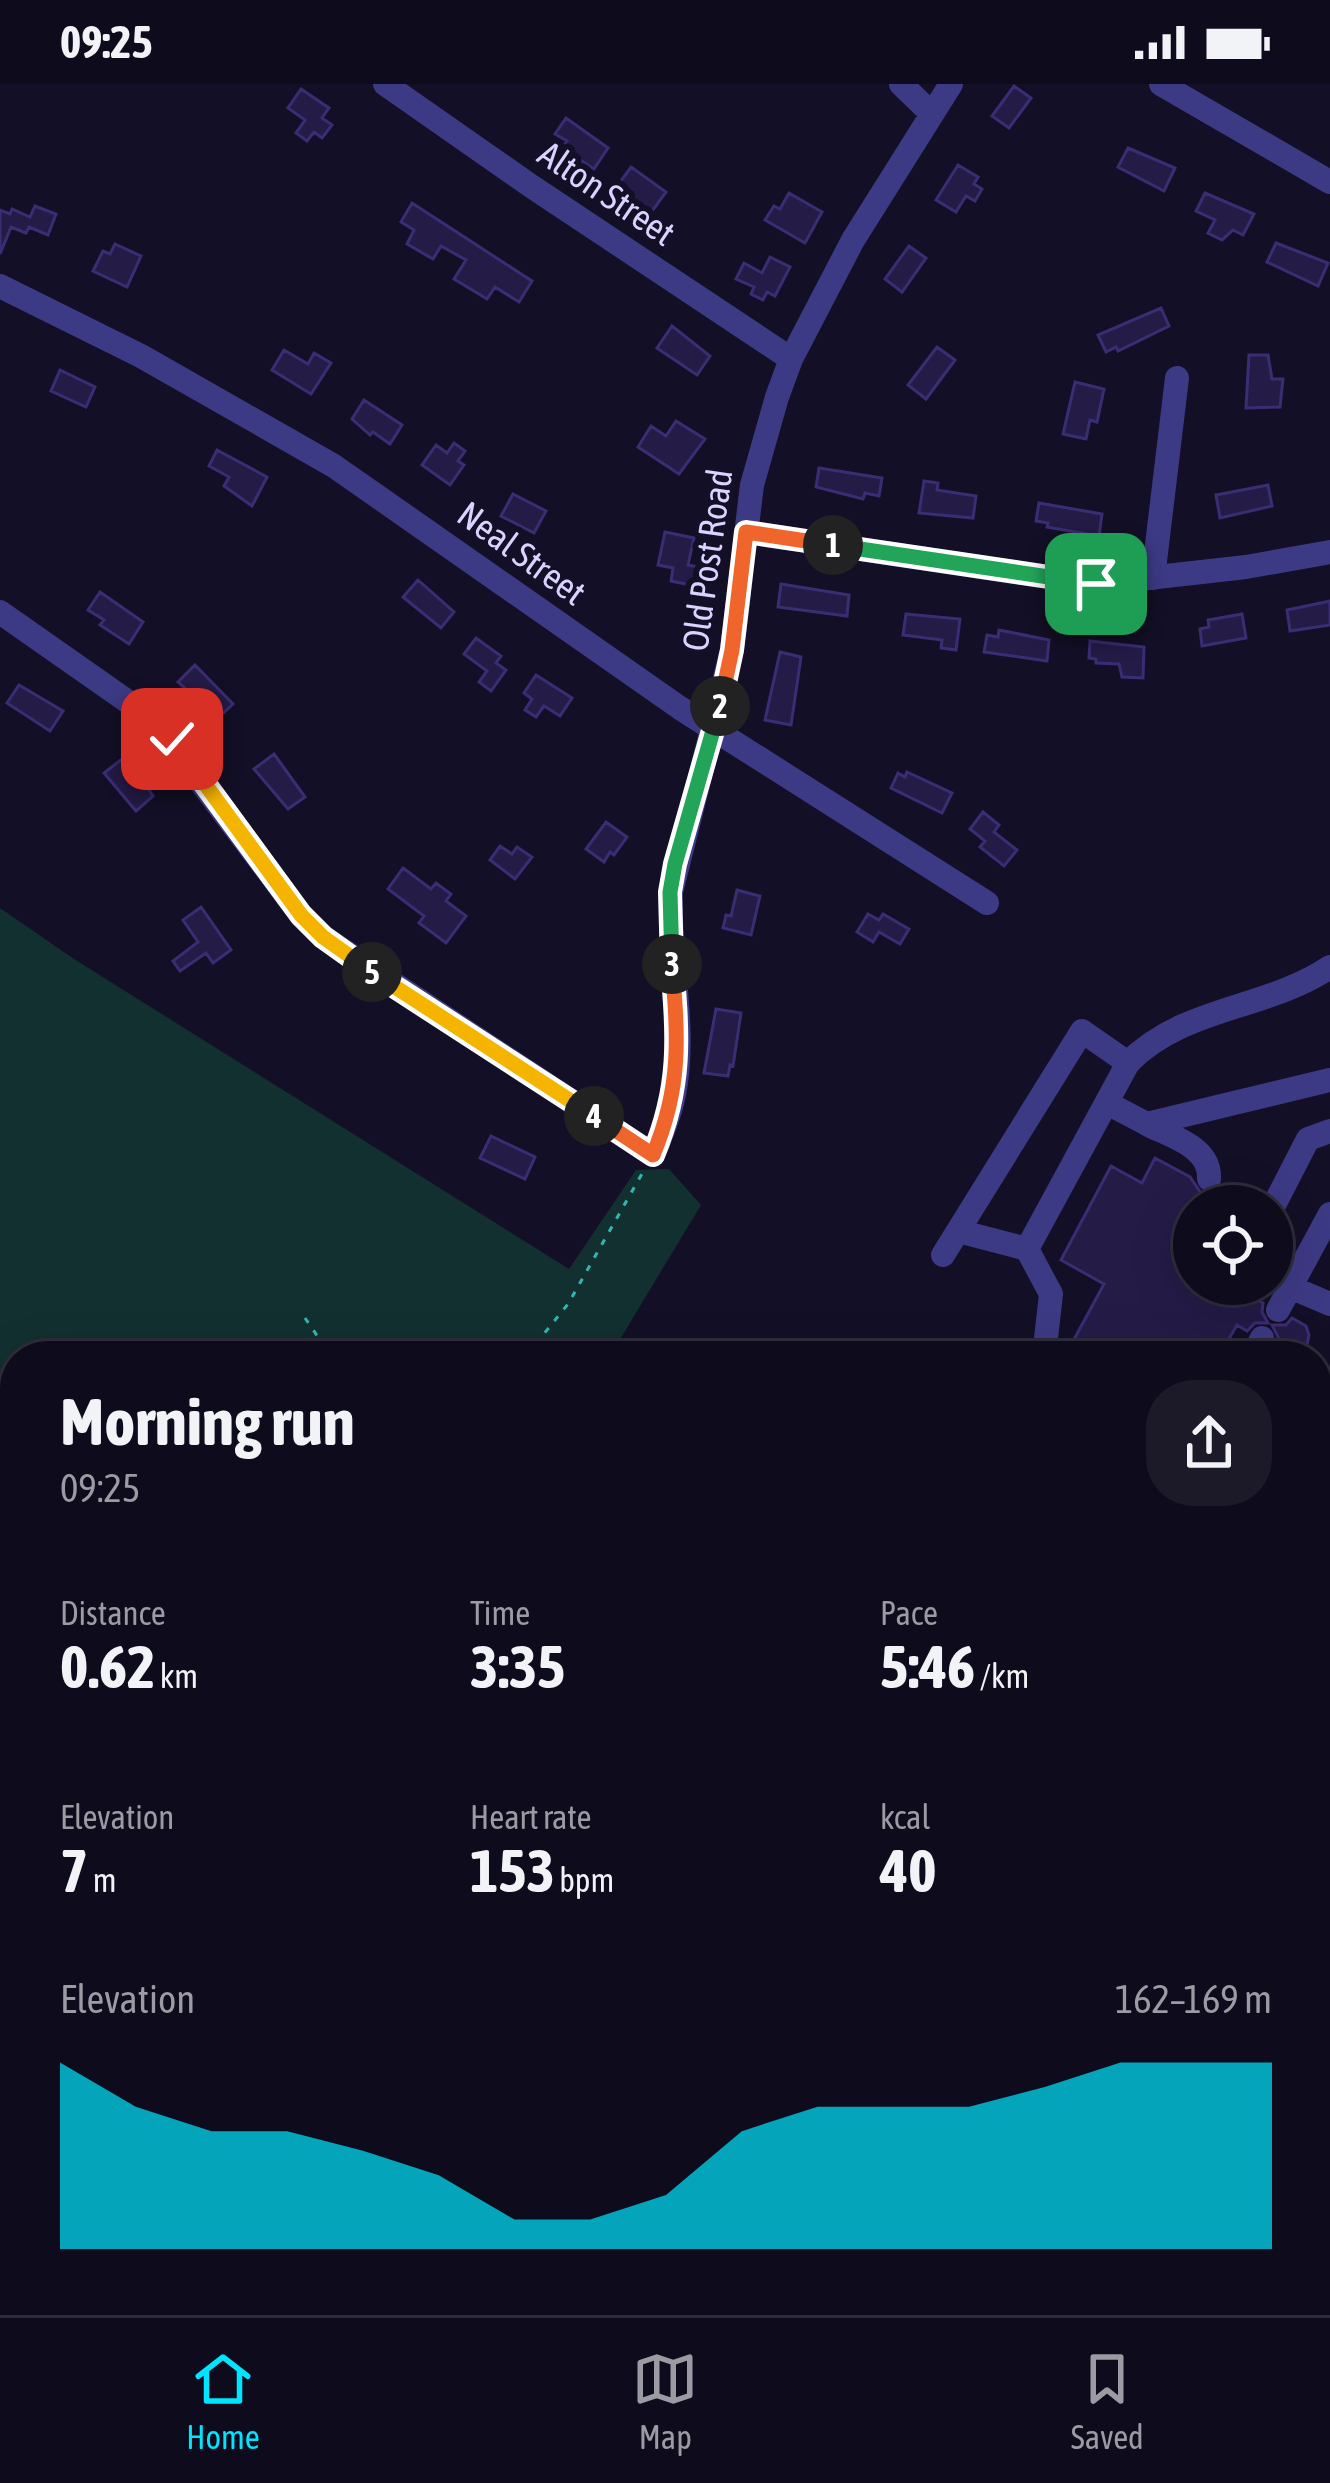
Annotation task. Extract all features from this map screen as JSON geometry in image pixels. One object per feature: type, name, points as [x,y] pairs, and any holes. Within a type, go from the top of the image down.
[{"type":"street","name":"Alton Street","points":[[385,84],[791,359]]},
{"type":"street","points":[[901,84],[931,113]]},
{"type":"street","name":"Old Post Road","points":[[653,1155],[668,1119],[679,1045],[670,892],[732,650],[763,439],[791,359],[853,240],[951,84]]},
{"type":"street","points":[[1161,84],[1330,182]]},
{"type":"street","name":"Neal Street","points":[[0,286],[141,356],[334,466],[714,730],[987,903]]},
{"type":"street","points":[[1153,578],[1178,378]]},
{"type":"street","points":[[746,532],[1096,584],[1330,553]]},
{"type":"street","points":[[0,612],[154,719],[301,915],[323,937],[653,1155]]},
{"type":"street","points":[[1027,1250],[1128,1063],[1145,1045],[1190,1020],[1301,986],[1330,967]]},
{"type":"street","points":[[943,1255],[1082,1031],[1128,1063]]},
{"type":"street","points":[[1147,1124],[1330,1080]]},
{"type":"street","points":[[1107,1103],[1202,1153],[1209,1166],[1208,1179]]},
{"type":"street","points":[[1284,1185],[1308,1139],[1330,1131]]},
{"type":"street","points":[[1293,1282],[1330,1214]]},
{"type":"street","points":[[958,1231],[1027,1250],[1051,1294],[1046,1341]]},
{"type":"street","points":[[1293,1287],[1327,1308]]},
{"type":"street","points":[[1277,1310],[1280,1305]]},
{"type":"path","points":[[538,1341],[568,1304],[653,1155]]},
{"type":"path","points":[[305,1318],[321,1341]]},
{"type":"green space","points":[[0,908],[569,1269],[636,1170],[669,1169],[701,1205],[619,1341],[0,1341]]},
{"type":"building","points":[[1014,86],[1031,98],[1009,128],[992,116]]},
{"type":"building","points":[[301,89],[329,108],[322,118],[332,125],[322,138],[314,132],[307,141],[296,133],[305,120],[288,108]]},
{"type":"building","points":[[566,118],[608,148],[594,169],[562,148],[567,141],[555,134]]},
{"type":"building","points":[[1128,148],[1175,168],[1164,191],[1118,167]]},
{"type":"building","points":[[958,165],[978,177],[974,184],[982,189],[975,201],[966,196],[956,212],[936,200]]},
{"type":"building","points":[[631,167],[666,192],[650,214],[615,189]]},
{"type":"building","points":[[789,193],[822,212],[805,243],[765,220],[774,206],[780,209]]},
{"type":"building","points":[[1205,193],[1254,214],[1243,235],[1233,230],[1222,240],[1208,233],[1215,220],[1196,211]]},
{"type":"building","points":[[412,203],[532,281],[519,302],[495,287],[487,299],[454,279],[466,260],[441,246],[433,259],[407,244],[414,230],[401,222]]},
{"type":"building","points":[[35,206],[56,214],[48,235],[29,227],[26,233],[11,227],[0,254],[0,210],[10,214],[12,209],[30,217]]},
{"type":"building","points":[[1276,243],[1328,263],[1318,286],[1267,262]]},
{"type":"building","points":[[115,244],[141,256],[127,287],[93,271],[103,251],[110,254]]},
{"type":"building","points":[[909,246],[926,258],[902,292],[885,279]]},
{"type":"building","points":[[770,257],[790,267],[775,296],[767,292],[763,300],[751,294],[754,287],[736,279],[744,263],[762,273]]},
{"type":"building","points":[[1161,308],[1169,326],[1118,351],[1116,347],[1106,352],[1098,335]]},
{"type":"building","points":[[672,326],[710,356],[697,375],[657,348]]},
{"type":"building","points":[[937,347],[955,360],[926,399],[908,385]]},
{"type":"building","points":[[284,350],[308,364],[314,353],[331,363],[311,394],[272,370]]},
{"type":"building","points":[[1249,355],[1268,355],[1272,379],[1283,379],[1280,407],[1246,408]]},
{"type":"building","points":[[60,370],[95,387],[86,407],[51,391]]},
{"type":"building","points":[[1075,382],[1104,389],[1097,422],[1090,420],[1086,439],[1063,434]]},
{"type":"building","points":[[364,400],[402,425],[390,444],[352,419]]},
{"type":"building","points":[[676,421],[705,439],[679,474],[638,447],[651,426],[666,436]]},
{"type":"building","points":[[454,443],[465,451],[458,461],[464,465],[450,485],[422,465],[436,445],[447,453]]},
{"type":"building","points":[[217,450],[267,477],[252,506],[224,486],[229,477],[209,466]]},
{"type":"building","points":[[819,468],[882,478],[879,496],[865,493],[863,499],[816,487]]},
{"type":"building","points":[[924,481],[938,483],[937,490],[976,496],[973,518],[919,513]]},
{"type":"building","points":[[1268,485],[1272,506],[1220,518],[1216,495]]},
{"type":"building","points":[[513,494],[546,511],[534,533],[501,516]]},
{"type":"building","points":[[1039,503],[1102,514],[1099,536],[1036,521]]},
{"type":"building","points":[[665,532],[694,538],[688,565],[698,567],[695,586],[671,581],[673,568],[658,565]]},
{"type":"building","points":[[418,580],[454,612],[441,628],[403,597]]},
{"type":"building","points":[[781,584],[849,595],[847,616],[778,607]]},
{"type":"building","points":[[100,592],[143,622],[129,644],[100,625],[104,620],[88,610]]},
{"type":"building","points":[[1330,601],[1330,625],[1290,631],[1287,610]]},
{"type":"building","points":[[906,614],[960,619],[956,650],[941,648],[942,640],[903,635]]},
{"type":"building","points":[[1242,614],[1246,638],[1202,646],[1200,629],[1209,627],[1208,620]]},
{"type":"building","points":[[999,630],[1049,640],[1047,661],[984,652],[987,635],[998,637]]},
{"type":"building","points":[[476,638],[501,656],[496,663],[506,670],[491,691],[479,682],[487,671],[464,654]]},
{"type":"building","points":[[1090,641],[1144,647],[1143,678],[1122,677],[1119,664],[1096,663],[1089,658]]},
{"type":"building","points":[[780,652],[801,657],[791,725],[765,720]]},
{"type":"building","points":[[195,665],[233,704],[218,718],[178,682]]},
{"type":"building","points":[[536,675],[572,698],[560,716],[544,706],[536,717],[525,710],[532,699],[524,693]]},
{"type":"building","points":[[19,685],[63,711],[50,731],[7,703]]},
{"type":"building","points":[[274,754],[305,797],[288,809],[254,769]]},
{"type":"building","points":[[122,759],[153,796],[136,811],[104,773]]},
{"type":"building","points":[[907,772],[952,793],[942,813],[891,788],[898,773],[905,777]]},
{"type":"building","points":[[983,812],[999,825],[994,832],[1017,850],[1004,866],[980,847],[985,841],[970,829]]},
{"type":"building","points":[[606,822],[627,837],[604,862],[586,849]]},
{"type":"building","points":[[500,846],[512,854],[517,847],[532,857],[515,879],[490,860]]},
{"type":"building","points":[[403,868],[431,889],[436,883],[451,894],[446,901],[466,916],[446,943],[419,923],[424,916],[388,889]]},
{"type":"building","points":[[737,890],[760,896],[751,935],[723,928]]},
{"type":"building","points":[[201,907],[231,950],[213,963],[206,953],[180,971],[173,961],[198,942],[183,920]]},
{"type":"building","points":[[868,914],[879,920],[883,914],[909,929],[900,944],[879,932],[873,942],[857,932]]},
{"type":"building","points":[[716,1009],[741,1013],[728,1076],[704,1073]]},
{"type":"building","points":[[491,1136],[535,1157],[525,1179],[480,1158]]},
{"type":"building","points":[[1155,1158],[1190,1177],[1196,1185],[1173,1185],[1173,1305],[1263,1305],[1268,1323],[1255,1323],[1247,1331],[1237,1325],[1228,1341],[1073,1341],[1104,1284],[1061,1260],[1111,1166],[1142,1183]]},
{"type":"building","points":[[1292,1318],[1306,1326],[1308,1341],[1277,1341],[1272,1325],[1286,1325]]},
{"type":"route","points":[[172,739],[301,915],[323,937],[653,1155],[668,1119],[679,1045],[670,892],[732,650],[746,532],[1096,584]]}]
